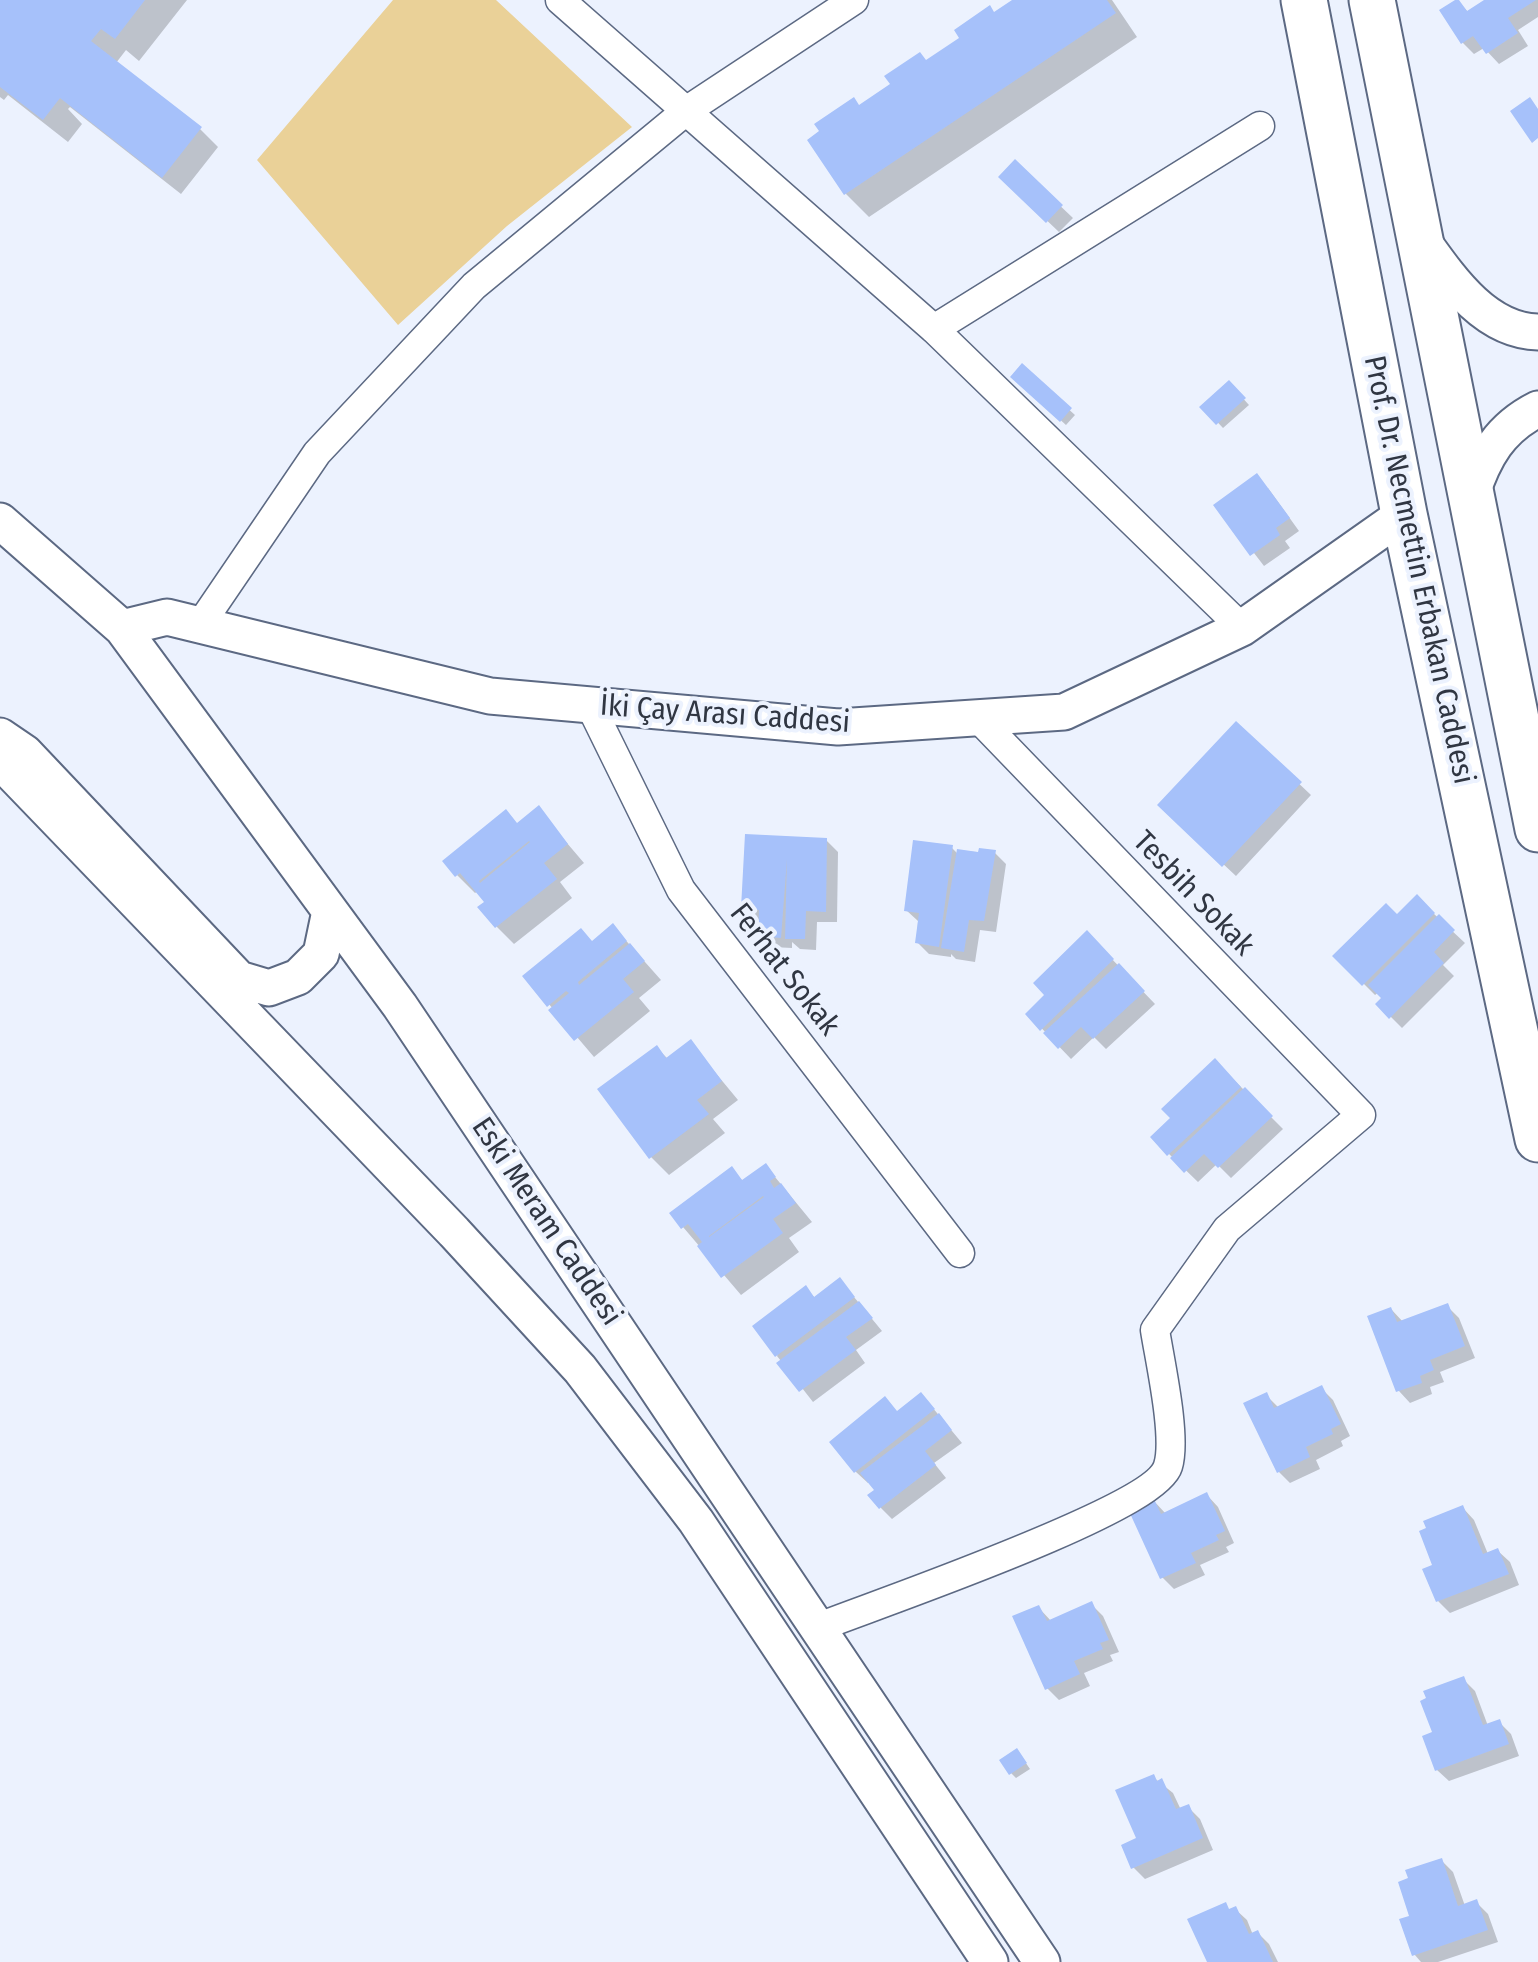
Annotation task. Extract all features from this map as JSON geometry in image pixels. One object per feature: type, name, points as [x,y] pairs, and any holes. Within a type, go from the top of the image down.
[{"type":"main road","name":"Prof. Dr. Necmettin Erbakan Caddesi","points":[[1304,0],[1404,514],[1538,1139]]},
{"type":"main road","points":[[1372,0],[1538,829]]},
{"type":"street","points":[[560,0],[934,329],[1242,628]]},
{"type":"street","points":[[200,625],[317,453],[461,300],[686,110],[854,0]]},
{"type":"street","points":[[934,329],[1260,126]]},
{"type":"street","points":[[1419,237],[1449,277],[1483,312],[1522,332],[1538,332]]},
{"type":"street","points":[[1471,496],[1480,466],[1496,440],[1517,419],[1538,409]]},
{"type":"street","name":"İki Çay Arası Caddesi","points":[[122,628],[167,617],[490,696],[590,706],[838,727],[1064,712],[1242,628],[1404,514]]},
{"type":"street","name":"Eski Meram Caddesi","points":[[0,521],[122,628],[400,1006],[1042,1962]]},
{"type":"street","name":"Ferhat Sokak","points":[[590,706],[681,890],[960,1253]]},
{"type":"street","name":"Tesbih Sokak","points":[[819,1626],[1090,1522],[1153,1485],[1168,1468],[1170,1442],[1155,1330],[1227,1229],[1361,1115],[978,718]]},
{"type":"street","points":[[0,736],[25,754],[239,979],[268,988],[298,977],[321,954],[330,911]]},
{"type":"street","name":"Eski Meram Caddesi","points":[[0,761],[454,1232],[580,1369],[696,1521],[990,1962]]},
{"type":"shaded area","points":[[393,0],[496,0],[632,127],[507,226],[398,325],[257,160]]},
{"type":"building","points":[[0,0],[145,0],[115,39],[101,29],[91,41],[202,127],[162,178],[60,98],[43,120],[0,87]]},
{"type":"building","points":[[1012,0],[1107,0],[1116,13],[844,195],[807,140],[819,131],[814,124],[854,97],[859,105],[890,84],[884,76],[920,52],[926,60],[959,38],[954,30],[990,5],[994,12]]},
{"type":"building","points":[[1455,0],[1467,11],[1484,0],[1536,0],[1508,18],[1518,33],[1486,54],[1473,36],[1461,44],[1439,10]]},
{"type":"building","points":[[1530,97],[1538,109],[1538,138],[1532,143],[1510,111]]},
{"type":"building","points":[[1015,159],[1063,205],[1046,223],[998,177]]},
{"type":"building","points":[[1022,363],[1072,408],[1060,422],[1010,377]]},
{"type":"building","points":[[1229,380],[1246,398],[1216,425],[1199,407]]},
{"type":"building","points":[[1257,473],[1290,518],[1276,528],[1280,535],[1250,556],[1213,505]]},
{"type":"building","points":[[1236,721],[1302,782],[1222,867],[1157,805]]},
{"type":"building","points":[[539,805],[568,844],[544,863],[557,879],[495,928],[477,907],[484,902],[460,873],[455,877],[442,861],[506,809],[517,823]],"holes":[[[530,842],[480,883],[479,881]]]},
{"type":"building","points":[[745,834],[827,838],[826,912],[806,911],[805,939],[785,939],[787,859],[781,938],[758,936],[759,910],[741,908]]},
{"type":"building","points":[[913,840],[953,845],[939,947],[915,943],[919,913],[904,911]]},
{"type":"building","points":[[979,848],[996,850],[984,921],[969,920],[964,952],[941,948],[957,849],[978,852]]},
{"type":"building","points":[[1417,894],[1435,913],[1362,986],[1332,956],[1386,903],[1397,914]]},
{"type":"building","points":[[1439,914],[1455,930],[1434,952],[1444,963],[1389,1019],[1375,1004],[1381,998],[1368,985]]},
{"type":"building","points":[[613,923],[627,941],[579,985],[630,943],[645,961],[623,979],[634,992],[574,1041],[548,1010],[569,993],[566,991],[547,1007],[522,976],[581,928],[592,941]]},
{"type":"building","points":[[1087,930],[1114,959],[1040,1031],[1025,1014],[1044,995],[1033,983]]},
{"type":"building","points":[[1119,963],[1145,991],[1093,1039],[1081,1027],[1058,1049],[1043,1033]]},
{"type":"building","points":[[691,1039],[722,1081],[697,1100],[709,1114],[649,1159],[597,1089],[657,1045],[666,1058]]},
{"type":"building","points":[[1215,1058],[1241,1087],[1167,1156],[1150,1137],[1170,1118],[1161,1109]]},
{"type":"building","points":[[1245,1087],[1273,1116],[1218,1168],[1204,1154],[1184,1173],[1170,1158]]},
{"type":"building","points":[[766,1163],[776,1177],[770,1181],[774,1188],[781,1183],[796,1203],[773,1219],[783,1233],[721,1278],[697,1246],[702,1242],[688,1224],[681,1229],[669,1213],[732,1166],[742,1180]],"holes":[[[763,1196],[764,1197],[709,1237]]]},
{"type":"building","points":[[840,1277],[855,1297],[775,1357],[752,1326],[806,1285],[814,1297]]},
{"type":"building","points":[[859,1301],[873,1318],[846,1337],[856,1350],[799,1392],[776,1363]]},
{"type":"building","points":[[1448,1303],[1465,1346],[1430,1360],[1434,1370],[1420,1376],[1422,1383],[1396,1392],[1367,1316],[1391,1307],[1397,1322]]},
{"type":"building","points":[[1322,1385],[1341,1424],[1331,1429],[1333,1434],[1306,1447],[1310,1457],[1277,1473],[1243,1403],[1267,1392],[1274,1408]]},
{"type":"building","points":[[921,1392],[935,1409],[854,1473],[829,1442],[885,1396],[897,1411]]},
{"type":"building","points":[[939,1413],[952,1430],[925,1451],[936,1465],[879,1509],[867,1495],[874,1490],[860,1473]]},
{"type":"building","points":[[1207,1492],[1225,1531],[1216,1535],[1219,1540],[1191,1553],[1196,1563],[1160,1579],[1128,1509],[1153,1497],[1161,1514]]},
{"type":"building","points":[[1463,1505],[1483,1554],[1498,1548],[1509,1574],[1436,1602],[1422,1569],[1432,1565],[1419,1531],[1426,1528],[1423,1521]]},
{"type":"building","points":[[1092,1601],[1109,1640],[1100,1643],[1103,1649],[1074,1661],[1080,1674],[1045,1690],[1012,1616],[1039,1605],[1047,1621]]},
{"type":"building","points":[[1464,1676],[1483,1725],[1500,1719],[1509,1744],[1435,1771],[1422,1736],[1432,1732],[1420,1701],[1426,1698],[1423,1691]]},
{"type":"building","points":[[1017,1748],[1027,1763],[1009,1775],[999,1760]]},
{"type":"building","points":[[1154,1774],[1157,1781],[1162,1778],[1176,1809],[1189,1804],[1203,1838],[1131,1869],[1121,1845],[1136,1838],[1115,1790]]},
{"type":"building","points":[[1442,1858],[1458,1906],[1477,1899],[1488,1930],[1412,1956],[1399,1919],[1409,1916],[1398,1882],[1408,1878],[1405,1870]]},
{"type":"building","points":[[1226,1902],[1229,1909],[1236,1906],[1249,1934],[1258,1930],[1273,1962],[1207,1962],[1187,1919]]}]
